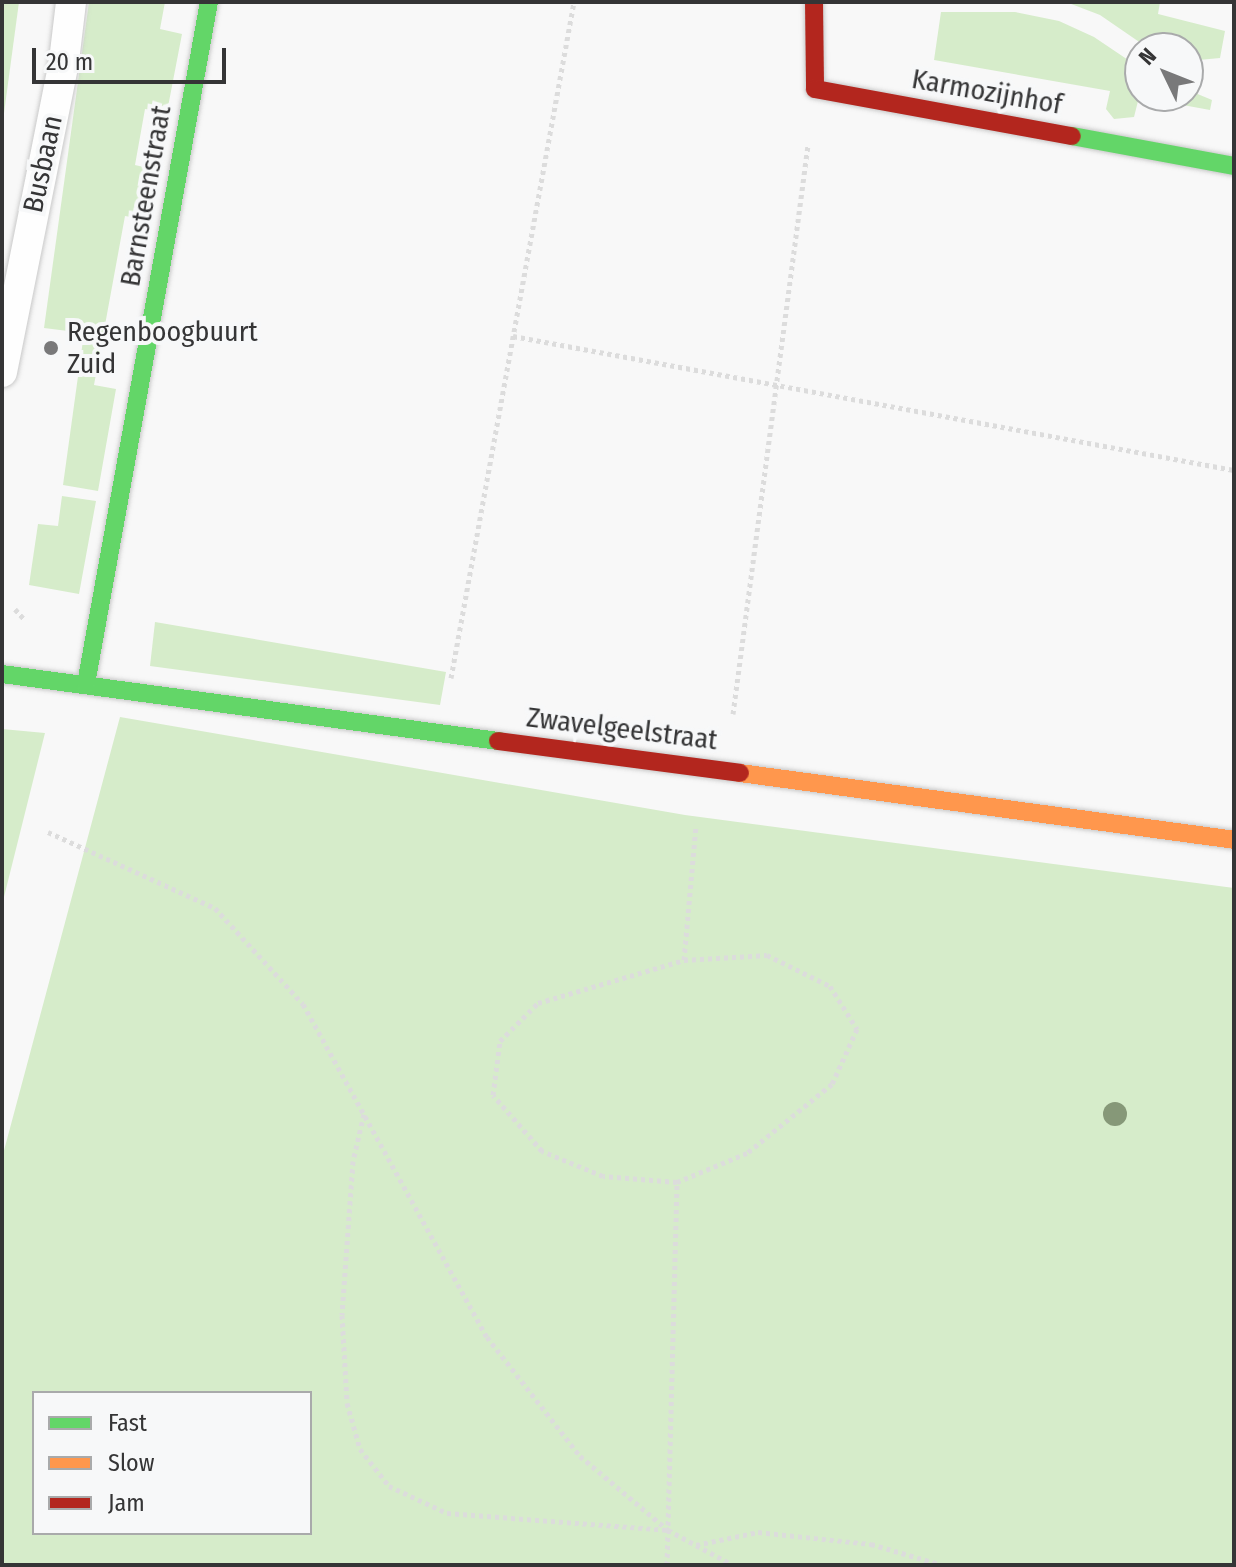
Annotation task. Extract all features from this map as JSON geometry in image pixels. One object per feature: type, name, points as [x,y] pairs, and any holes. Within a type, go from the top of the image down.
[{"type":"street","name":"Barnsteenstraat","points":[[86,684],[209,2]]},
{"type":"street","points":[[814,2],[815,89]]},
{"type":"street","name":"Karmozijnhof","points":[[815,89],[1234,166]]},
{"type":"street","name":"Zwavelgeelstraat","points":[[2,674],[1234,840]]},
{"type":"lane","name":"Busbaan","points":[[2,372],[64,61],[71,2]]},
{"type":"path","points":[[440,734],[574,2]]},
{"type":"path","points":[[725,771],[815,89]]},
{"type":"path","points":[[513,336],[1234,470]]},
{"type":"path","points":[[684,960],[702,770]]},
{"type":"path","points":[[48,832],[215,908],[303,1004],[487,1337],[580,1456],[668,1530],[733,1565]]},
{"type":"path","points":[[767,955],[830,986],[857,1029],[832,1084],[747,1153],[677,1182],[603,1176],[542,1151],[493,1095],[500,1041],[538,1003],[684,960],[767,955]]},
{"type":"path","points":[[364,1113],[353,1161],[342,1315],[347,1403],[360,1449],[389,1486],[447,1513],[668,1530]]},
{"type":"path","points":[[667,1565],[677,1182]]},
{"type":"path","points":[[695,1545],[758,1532],[871,1544],[942,1565]]},
{"type":"green space","points":[[2,2],[19,2],[2,128]]},
{"type":"green space","points":[[89,2],[165,2],[160,29],[182,34],[167,112],[145,109],[135,165],[156,170],[148,220],[125,216],[94,385],[116,389],[98,491],[63,485],[84,333],[44,328]]},
{"type":"green space","points":[[1066,2],[1160,2],[1158,14],[1225,31],[1220,58],[1204,60],[1204,32],[1125,32],[1100,15]]},
{"type":"green space","points":[[941,12],[1015,12],[1059,21],[1094,37],[1124,57],[1124,112],[1135,112],[1134,117],[1114,119],[1106,109],[1110,91],[934,60]]},
{"type":"green space","points":[[1204,97],[1212,100],[1210,110],[1204,109]]},
{"type":"green space","points":[[62,496],[96,501],[79,594],[29,585],[38,524],[58,526]]},
{"type":"green space","points":[[155,622],[446,672],[440,705],[150,666]]},
{"type":"green space","points":[[120,717],[685,815],[1234,888],[1234,1565],[2,1565],[2,1158]]},
{"type":"green space","points":[[2,729],[45,733],[2,905]]},
{"type":"traffic: fast","points":[[86,684],[209,2]]},
{"type":"traffic: fast","points":[[1072,136],[1234,166]]},
{"type":"traffic: fast","points":[[2,674],[498,741]]},
{"type":"traffic: slow","points":[[740,773],[1234,840]]},
{"type":"traffic: jam","points":[[814,2],[815,89],[1072,136]]},
{"type":"traffic: jam","points":[[498,741],[740,773]]},
{"type":"place","name":"Regenboogbuurt Zuid","points":[[51,348]]}]
